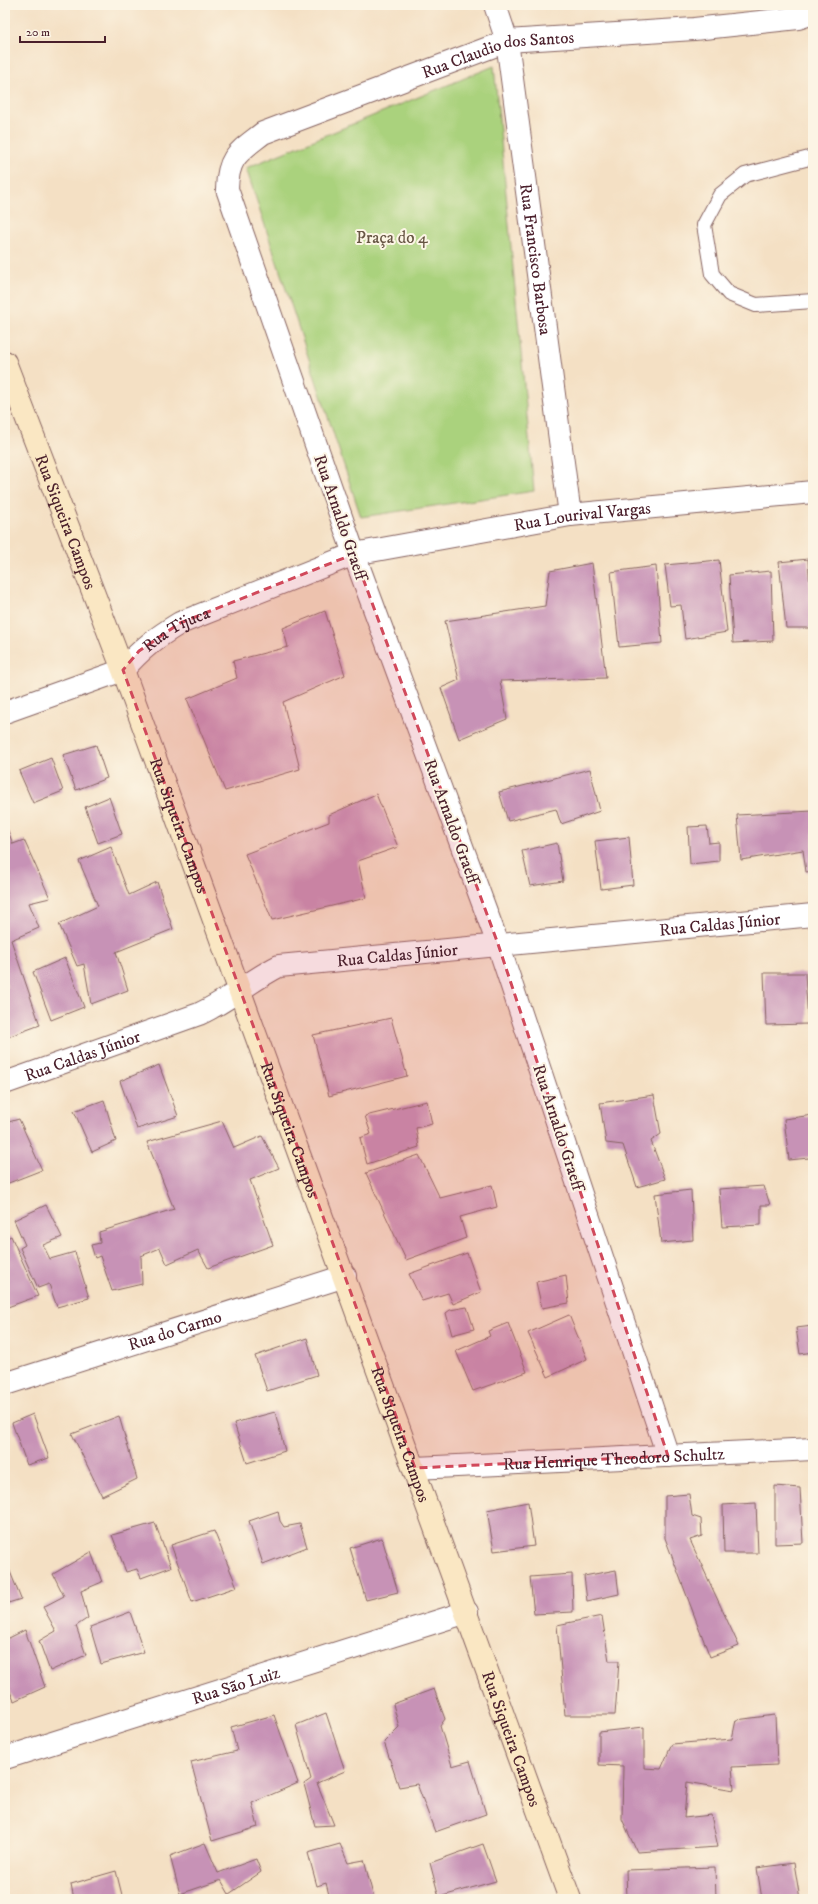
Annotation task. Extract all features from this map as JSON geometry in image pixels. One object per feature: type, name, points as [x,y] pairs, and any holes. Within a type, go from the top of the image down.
[{"type":"main road","name":"Rua Siqueira Campos","points":[[5,362],[123,670],[239,992],[415,1468],[570,1899]]},
{"type":"street","name":"Rua Francisco Barbosa","points":[[495,5],[507,40],[570,515]]},
{"type":"street","name":"Rua Claudio dos Santos","points":[[227,189],[228,172],[237,154],[263,133],[507,40],[694,29],[798,18],[813,13]]},
{"type":"street","name":"Rua Arnaldo Graeff","points":[[227,189],[354,554],[498,944],[668,1456]]},
{"type":"street","name":"Rua Lourival Vargas","points":[[354,554],[570,515],[813,492]]},
{"type":"street","name":"Rua Tijuca","points":[[123,670],[139,651],[180,623],[354,554]]},
{"type":"street","points":[[5,712],[123,670]]},
{"type":"street","name":"Rua Caldas Júnior","points":[[5,1083],[199,1014],[219,1005],[262,974],[279,966],[813,915]]},
{"type":"street","name":"Rua do Carmo","points":[[5,1384],[345,1276]]},
{"type":"street","name":"Rua Henrique Theodoro Schultz","points":[[415,1468],[813,1449]]},
{"type":"street","name":"Rua São Luiz","points":[[5,1758],[467,1612]]},
{"type":"lane","points":[[813,157],[745,175],[720,195],[704,225],[712,274],[729,294],[756,305],[813,301]]},
{"type":"highlighted area","points":[[354,554],[498,944],[668,1456],[415,1468],[123,670],[139,651],[180,623]]},
{"type":"green space","name":"Praça do 4","points":[[494,66],[534,491],[361,517],[246,168]]},
{"type":"building","points":[[808,559],[813,628],[786,628],[779,562]]},
{"type":"building","points":[[719,560],[727,632],[685,639],[681,605],[670,606],[665,565]]},
{"type":"building","points":[[592,563],[606,678],[500,681],[507,719],[459,739],[441,688],[459,680],[445,621],[545,606],[550,571]]},
{"type":"building","points":[[656,566],[662,643],[619,647],[611,572]]},
{"type":"building","points":[[771,571],[773,641],[733,643],[729,575]]},
{"type":"building","points":[[325,611],[345,675],[283,702],[300,769],[225,791],[187,699],[237,678],[233,661],[288,647],[283,628]]},
{"type":"building","points":[[96,745],[107,778],[76,790],[63,755]]},
{"type":"building","points":[[51,758],[63,791],[33,803],[19,771]]},
{"type":"building","points":[[590,769],[600,811],[561,824],[556,809],[508,821],[499,792]]},
{"type":"building","points":[[376,794],[398,847],[358,861],[366,898],[272,920],[245,854],[329,822],[329,815]]},
{"type":"building","points":[[109,797],[122,834],[98,843],[85,807]]},
{"type":"building","points":[[813,811],[813,871],[806,872],[803,850],[741,860],[737,815]]},
{"type":"building","points":[[5,823],[13,844],[24,840],[50,898],[29,903],[39,928],[11,940],[40,1025],[5,1038],[5,988],[7,987],[5,980]]},
{"type":"building","points":[[707,826],[709,843],[719,842],[719,861],[690,864],[688,827]]},
{"type":"building","points":[[629,837],[633,885],[601,889],[595,841]]},
{"type":"building","points":[[557,843],[563,881],[530,886],[522,851]]},
{"type":"building","points":[[111,847],[129,895],[157,882],[173,929],[116,952],[128,990],[91,1004],[84,964],[77,966],[59,924],[98,906],[79,861]]},
{"type":"building","points":[[65,958],[84,1007],[51,1020],[33,972]]},
{"type":"building","points":[[764,973],[805,973],[808,1024],[766,1025]]},
{"type":"building","points":[[391,1018],[407,1076],[329,1096],[313,1035]]},
{"type":"building","points":[[159,1065],[178,1116],[137,1129],[120,1081]]},
{"type":"building","points":[[654,1095],[661,1134],[651,1141],[665,1179],[637,1187],[623,1145],[606,1143],[600,1103]]},
{"type":"building","points":[[104,1100],[116,1141],[92,1152],[74,1111]]},
{"type":"building","points":[[427,1101],[432,1124],[416,1128],[419,1147],[367,1164],[360,1138],[371,1134],[365,1116]]},
{"type":"building","points":[[813,1115],[813,1152],[811,1152],[809,1158],[789,1160],[784,1119]]},
{"type":"building","points":[[19,1119],[42,1170],[6,1184],[5,1123]]},
{"type":"building","points":[[222,1121],[234,1148],[262,1136],[279,1168],[250,1180],[273,1245],[208,1268],[198,1250],[167,1264],[160,1248],[141,1256],[142,1284],[112,1291],[100,1256],[95,1258],[91,1245],[100,1243],[99,1232],[174,1209],[147,1142]]},
{"type":"building","points":[[419,1155],[440,1198],[492,1185],[497,1207],[460,1217],[466,1238],[406,1260],[366,1173]]},
{"type":"building","points":[[764,1186],[770,1205],[761,1205],[761,1225],[722,1227],[719,1189]]},
{"type":"building","points":[[691,1190],[693,1240],[661,1243],[655,1194]]},
{"type":"building","points":[[46,1205],[62,1237],[43,1245],[50,1259],[75,1252],[89,1298],[57,1307],[49,1284],[38,1288],[20,1248],[25,1245],[14,1220]]},
{"type":"building","points":[[11,1236],[38,1296],[5,1308],[5,1239]]},
{"type":"building","points":[[467,1253],[481,1292],[453,1304],[448,1293],[422,1301],[409,1274]]},
{"type":"building","points":[[566,1275],[569,1303],[542,1308],[536,1282]]},
{"type":"building","points":[[467,1307],[474,1329],[452,1335],[446,1313],[450,1310]]},
{"type":"building","points":[[569,1315],[587,1359],[548,1377],[528,1333]]},
{"type":"building","points":[[508,1323],[527,1372],[473,1391],[456,1351],[490,1336],[488,1331]]},
{"type":"building","points":[[813,1326],[813,1352],[800,1354],[796,1328]]},
{"type":"building","points":[[307,1338],[317,1375],[267,1391],[255,1356]]},
{"type":"building","points":[[275,1412],[285,1451],[247,1463],[234,1423]]},
{"type":"building","points":[[33,1414],[49,1458],[27,1465],[12,1423]]},
{"type":"building","points":[[119,1416],[137,1479],[102,1496],[72,1434]]},
{"type":"building","points":[[775,1486],[800,1488],[803,1543],[775,1544]]},
{"type":"building","points":[[689,1494],[692,1516],[701,1519],[702,1536],[690,1540],[739,1646],[710,1657],[665,1538],[665,1496]]},
{"type":"building","points":[[528,1502],[534,1546],[494,1551],[487,1510]]},
{"type":"building","points":[[756,1503],[758,1553],[724,1553],[723,1505]]},
{"type":"building","points":[[278,1511],[280,1521],[284,1527],[300,1524],[307,1547],[263,1564],[249,1521]]},
{"type":"building","points":[[155,1523],[171,1567],[141,1578],[137,1569],[126,1572],[112,1535]]},
{"type":"building","points":[[214,1531],[237,1587],[192,1602],[171,1545]]},
{"type":"building","points":[[382,1538],[398,1592],[366,1600],[350,1548]]},
{"type":"building","points":[[91,1552],[102,1582],[81,1591],[88,1618],[76,1626],[86,1655],[50,1671],[39,1641],[56,1631],[43,1607],[64,1596],[53,1574]]},
{"type":"building","points":[[9,1569],[21,1599],[5,1604],[5,1571]]},
{"type":"building","points":[[616,1570],[619,1594],[587,1601],[584,1576]]},
{"type":"building","points":[[572,1574],[573,1612],[534,1614],[530,1577]]},
{"type":"building","points":[[130,1612],[144,1652],[101,1664],[90,1627]]},
{"type":"building","points":[[602,1616],[609,1661],[619,1661],[615,1715],[565,1715],[557,1625]]},
{"type":"building","points":[[25,1630],[45,1687],[14,1701],[5,1679],[5,1640]]},
{"type":"building","points":[[434,1689],[445,1719],[440,1726],[452,1766],[470,1761],[486,1814],[435,1832],[417,1784],[399,1787],[384,1742],[399,1727],[393,1704]]},
{"type":"building","points":[[326,1713],[345,1771],[317,1783],[334,1825],[315,1826],[304,1784],[311,1779],[296,1725]]},
{"type":"building","points":[[274,1715],[298,1783],[252,1803],[258,1827],[212,1841],[191,1762],[237,1751],[231,1727]]},
{"type":"building","points":[[775,1715],[777,1765],[732,1767],[734,1790],[687,1782],[684,1818],[711,1815],[718,1847],[637,1852],[622,1819],[623,1766],[599,1765],[599,1732],[644,1727],[644,1768],[661,1769],[672,1744],[732,1739],[736,1720]]},
{"type":"building","points":[[205,1843],[218,1873],[256,1859],[261,1872],[229,1894],[221,1880],[180,1894],[170,1856]]},
{"type":"building","points":[[340,1844],[348,1863],[364,1860],[374,1899],[330,1899],[326,1883],[317,1886],[308,1853]]},
{"type":"building","points":[[483,1844],[496,1881],[439,1897],[430,1863]]},
{"type":"building","points":[[794,1863],[800,1899],[762,1899],[757,1868]]},
{"type":"building","points":[[715,1867],[716,1899],[627,1899],[626,1870]]},
{"type":"building","points":[[116,1871],[123,1899],[74,1899],[71,1884]]}]
